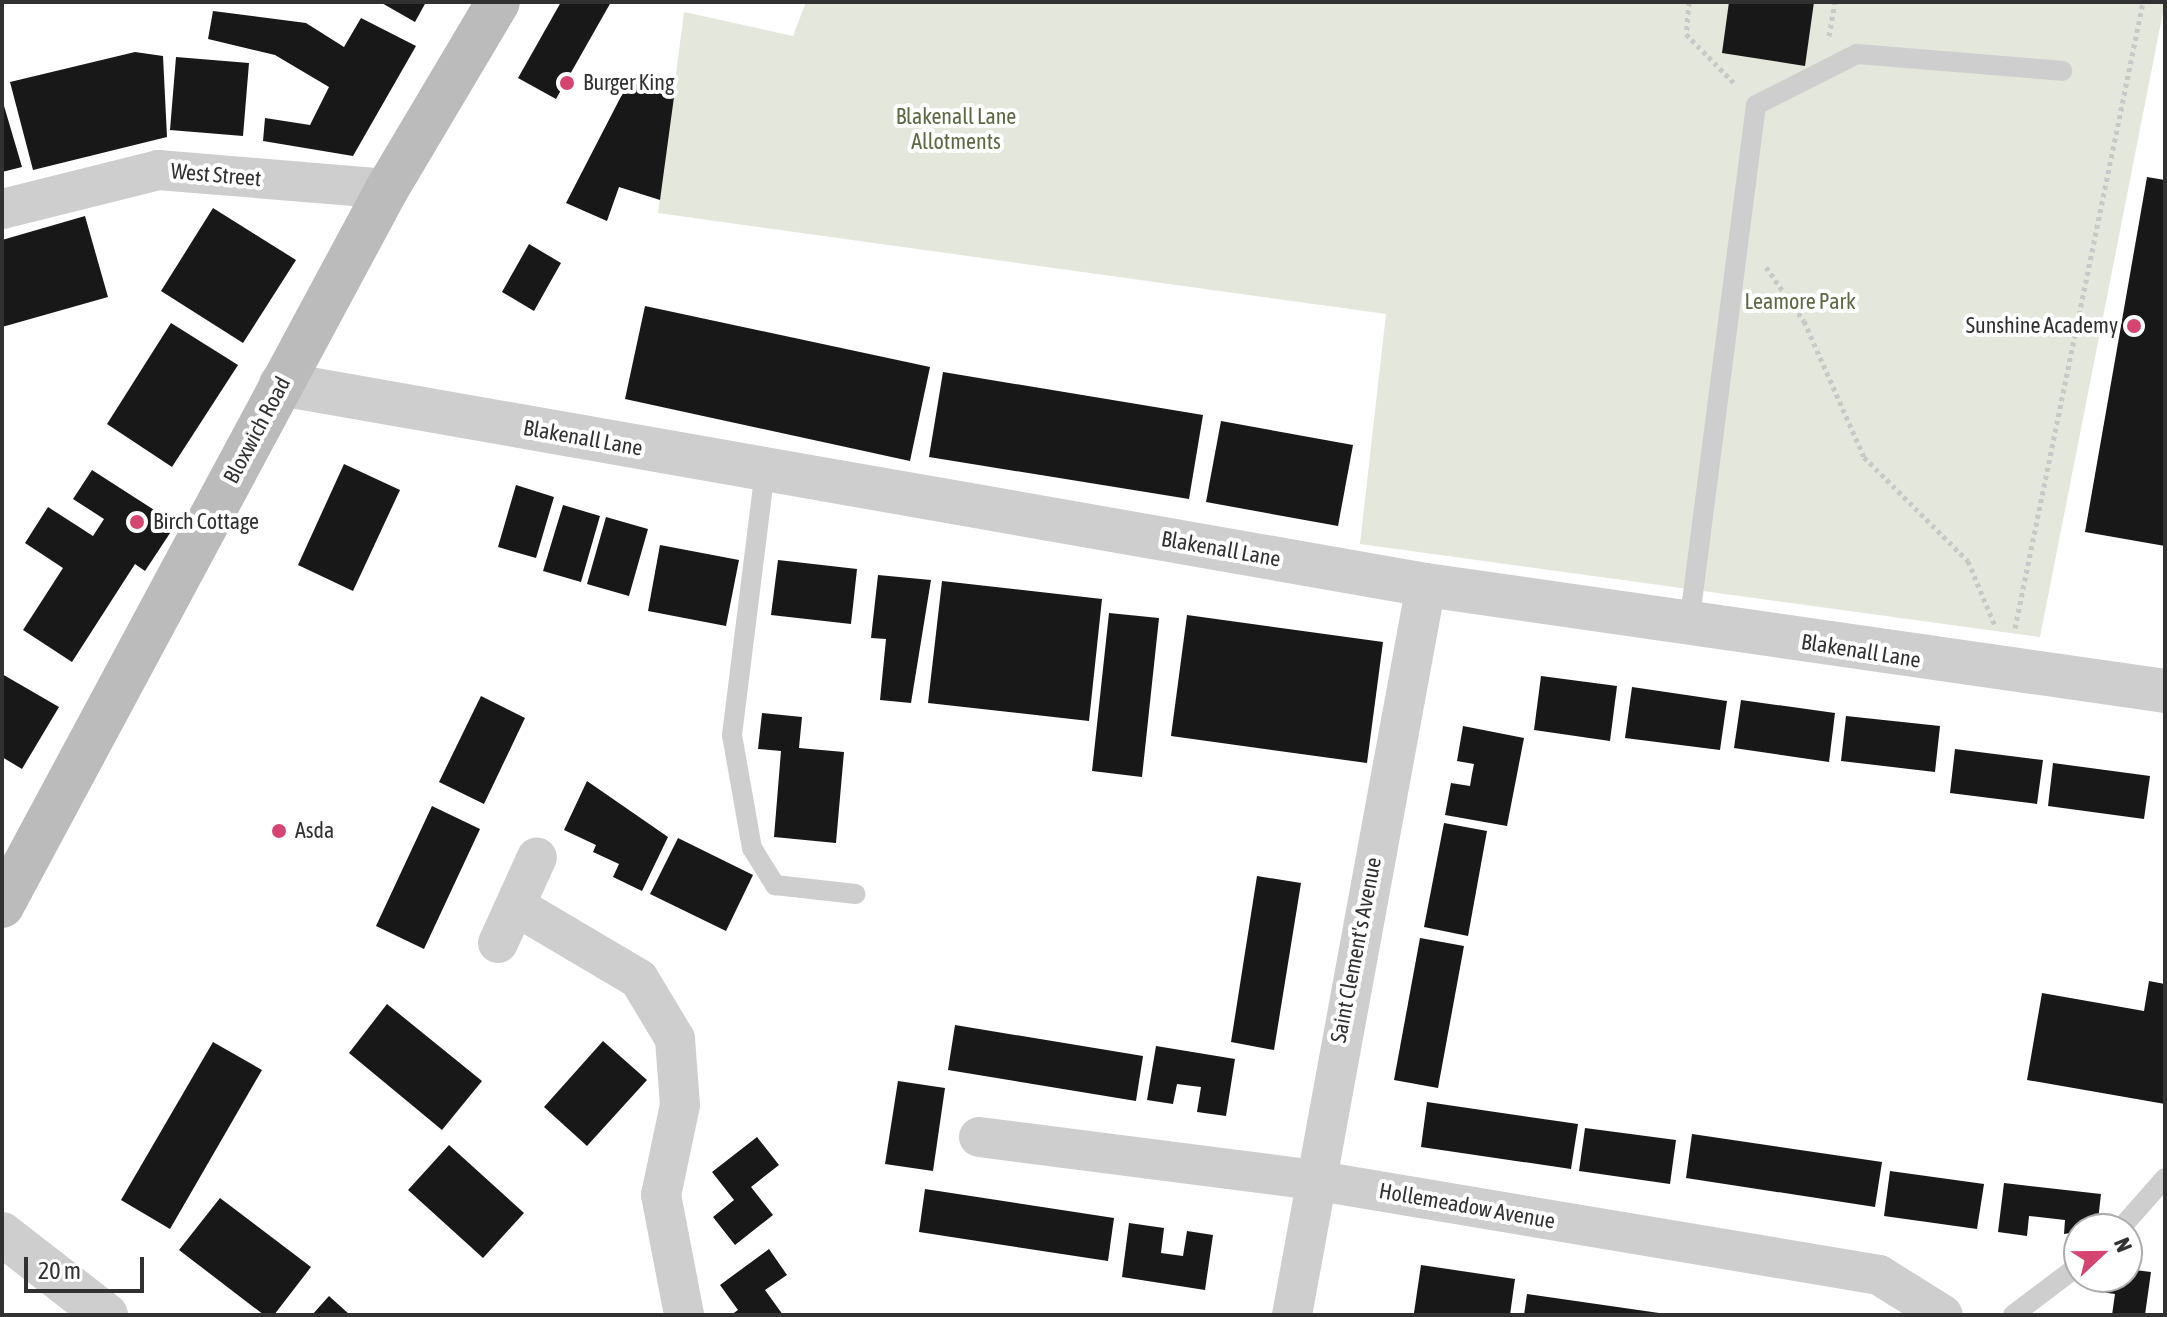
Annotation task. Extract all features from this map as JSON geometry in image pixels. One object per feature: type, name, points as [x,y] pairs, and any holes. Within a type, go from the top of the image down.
[{"type":"main road","name":"Bloxwich Road","points":[[2,906],[387,189],[498,2]]},
{"type":"street","name":"West Street","points":[[2,209],[158,170],[387,189]]},
{"type":"street","name":"Blakenall Lane","points":[[281,384],[1426,585],[1996,672],[2165,691]]},
{"type":"street","name":"Saint Clement's Avenue","points":[[1292,1315],[1313,1180],[1426,585]]},
{"type":"street","points":[[498,943],[519,908],[537,857]]},
{"type":"street","points":[[519,908],[639,979],[675,1039],[680,1105],[661,1195],[684,1315]]},
{"type":"street","name":"Hollemeadow Avenue","points":[[979,1137],[1313,1180],[1879,1275],[1943,1315]]},
{"type":"street","points":[[2,1234],[106,1315]]},
{"type":"lane","points":[[1689,625],[1756,105],[1857,54],[2062,71]]},
{"type":"lane","points":[[765,470],[732,718],[752,848],[775,885],[855,894]]},
{"type":"lane","points":[[2134,1213],[2165,1178]]},
{"type":"lane","points":[[2013,1315],[2063,1277]]},
{"type":"path","points":[[1689,2],[1686,34],[1756,105]]},
{"type":"path","points":[[1996,672],[2143,2]]},
{"type":"path","points":[[1740,232],[1804,321],[1864,457],[1968,561],[1996,619],[1996,672]]},
{"type":"green space","name":"Leamore Park","points":[[806,2],[2165,2],[2040,637],[1360,544],[1386,314],[658,213],[684,12],[793,36]]},
{"type":"building","points":[[380,2],[426,2],[415,22]]},
{"type":"building","points":[[561,2],[611,2],[556,99],[518,78]]},
{"type":"building","points":[[1729,2],[1814,2],[1805,66],[1722,53]]},
{"type":"building","points":[[213,11],[306,23],[344,47],[361,18],[416,46],[353,156],[263,141],[265,118],[310,125],[329,87],[275,55],[208,39]]},
{"type":"building","points":[[135,52],[163,56],[167,137],[33,170],[10,82]]},
{"type":"building","points":[[176,57],[249,63],[243,136],[170,130]]},
{"type":"building","points":[[630,79],[674,97],[660,200],[619,187],[607,221],[566,203]]},
{"type":"building","points":[[2,99],[22,167],[2,172]]},
{"type":"building","points":[[2147,177],[2165,180],[2165,546],[2085,532]]},
{"type":"building","points":[[213,208],[296,260],[243,343],[161,291]]},
{"type":"building","points":[[85,216],[108,297],[2,327],[2,240]]},
{"type":"building","points":[[529,244],[561,263],[534,311],[502,292]]},
{"type":"building","points":[[645,306],[930,367],[910,461],[625,399]]},
{"type":"building","points":[[171,323],[238,365],[172,467],[107,424]]},
{"type":"building","points":[[943,372],[1203,415],[1189,499],[929,457]]},
{"type":"building","points":[[1221,421],[1353,445],[1338,526],[1206,502]]},
{"type":"building","points":[[344,464],[400,490],[353,591],[298,565]]},
{"type":"building","points":[[92,470],[176,524],[145,571],[135,564],[72,662],[23,630],[63,568],[25,543],[48,507],[93,536],[104,519],[73,499]]},
{"type":"building","points":[[516,485],[554,497],[536,558],[498,547]]},
{"type":"building","points":[[563,505],[600,516],[581,582],[543,571]]},
{"type":"building","points":[[606,517],[648,529],[629,596],[587,584]]},
{"type":"building","points":[[660,545],[739,560],[726,626],[648,611]]},
{"type":"building","points":[[778,560],[857,569],[851,624],[771,615]]},
{"type":"building","points":[[878,575],[931,580],[911,703],[880,700],[886,639],[871,638]]},
{"type":"building","points":[[942,581],[1102,599],[1089,721],[928,703]]},
{"type":"building","points":[[1109,613],[1159,618],[1142,777],[1092,771]]},
{"type":"building","points":[[1187,615],[1383,642],[1367,763],[1171,736]]},
{"type":"building","points":[[2,674],[59,707],[22,769],[2,757]]},
{"type":"building","points":[[1541,676],[1617,686],[1610,741],[1534,730]]},
{"type":"building","points":[[1632,687],[1727,701],[1720,750],[1625,738]]},
{"type":"building","points":[[481,696],[525,718],[484,804],[439,782]]},
{"type":"building","points":[[1741,700],[1835,713],[1829,762],[1734,748]]},
{"type":"building","points":[[762,713],[802,717],[799,748],[844,752],[836,843],[774,837],[781,751],[758,749]]},
{"type":"building","points":[[1846,716],[1940,726],[1935,772],[1841,761]]},
{"type":"building","points":[[1463,726],[1524,738],[1507,826],[1445,815],[1451,783],[1470,786],[1474,764],[1457,761]]},
{"type":"building","points":[[1955,749],[2043,760],[2037,804],[1950,793]]},
{"type":"building","points":[[2053,763],[2150,776],[2144,819],[2048,806]]},
{"type":"building","points":[[587,781],[668,837],[642,891],[613,877],[619,864],[593,852],[596,845],[564,830]]},
{"type":"building","points":[[432,806],[480,829],[424,949],[376,926]]},
{"type":"building","points":[[1444,823],[1487,831],[1468,936],[1424,927]]},
{"type":"building","points":[[678,838],[753,875],[726,931],[650,894]]},
{"type":"building","points":[[1257,876],[1301,883],[1274,1050],[1231,1042]]},
{"type":"building","points":[[1420,938],[1464,946],[1438,1088],[1394,1080]]},
{"type":"building","points":[[2149,981],[2165,984],[2165,1104],[2027,1080],[2042,993],[2144,1011]]},
{"type":"building","points":[[387,1004],[482,1081],[442,1130],[349,1053]]},
{"type":"building","points":[[955,1025],[1143,1056],[1136,1101],[948,1070]]},
{"type":"building","points":[[603,1041],[647,1080],[587,1146],[544,1107]]},
{"type":"building","points":[[213,1042],[262,1070],[170,1229],[121,1200]]},
{"type":"building","points":[[1156,1046],[1235,1059],[1226,1116],[1197,1112],[1201,1087],[1177,1084],[1173,1104],[1147,1100]]},
{"type":"building","points":[[898,1081],[945,1088],[933,1171],[885,1164]]},
{"type":"building","points":[[1427,1102],[1578,1124],[1571,1169],[1421,1147]]},
{"type":"building","points":[[1585,1128],[1676,1140],[1670,1184],[1579,1171]]},
{"type":"building","points":[[1692,1134],[1882,1162],[1875,1207],[1686,1178]]},
{"type":"building","points":[[757,1137],[779,1165],[751,1187],[773,1215],[735,1245],[713,1217],[734,1200],[712,1172]]},
{"type":"building","points":[[449,1145],[524,1213],[483,1258],[408,1190]]},
{"type":"building","points":[[1890,1171],[1984,1184],[1977,1229],[1884,1216]]},
{"type":"building","points":[[2004,1183],[2101,1194],[2099,1213],[2063,1213],[2063,1220],[2029,1216],[2027,1236],[1998,1232]]},
{"type":"building","points":[[925,1189],[1114,1218],[1108,1261],[919,1232]]},
{"type":"building","points":[[220,1198],[311,1267],[274,1315],[264,1315],[179,1250]]},
{"type":"building","points":[[1129,1223],[1164,1228],[1161,1253],[1183,1256],[1187,1231],[1213,1235],[1205,1290],[1122,1277]]},
{"type":"building","points":[[769,1249],[787,1275],[765,1290],[783,1315],[731,1315],[738,1310],[720,1285]]},
{"type":"building","points":[[1421,1265],[1515,1279],[1510,1315],[1414,1313]]},
{"type":"building","points":[[2143,1271],[2151,1272],[2145,1315],[2112,1315],[2115,1294],[2108,1293],[2143,1293]]},
{"type":"building","points":[[1527,1294],[1659,1313],[1659,1315],[1524,1315]]},
{"type":"building","points":[[329,1296],[350,1315],[312,1315]]},
{"type":"place","name":"Burger King","points":[[567,83]]},
{"type":"place","name":"Sunshine Academy","points":[[2134,326]]},
{"type":"place","name":"Birch Cottage","points":[[137,522]]},
{"type":"place","name":"Asda","points":[[279,831]]},
{"type":"park label","name":"Blakenall Lane Allotments","points":[[956,128]]}]
